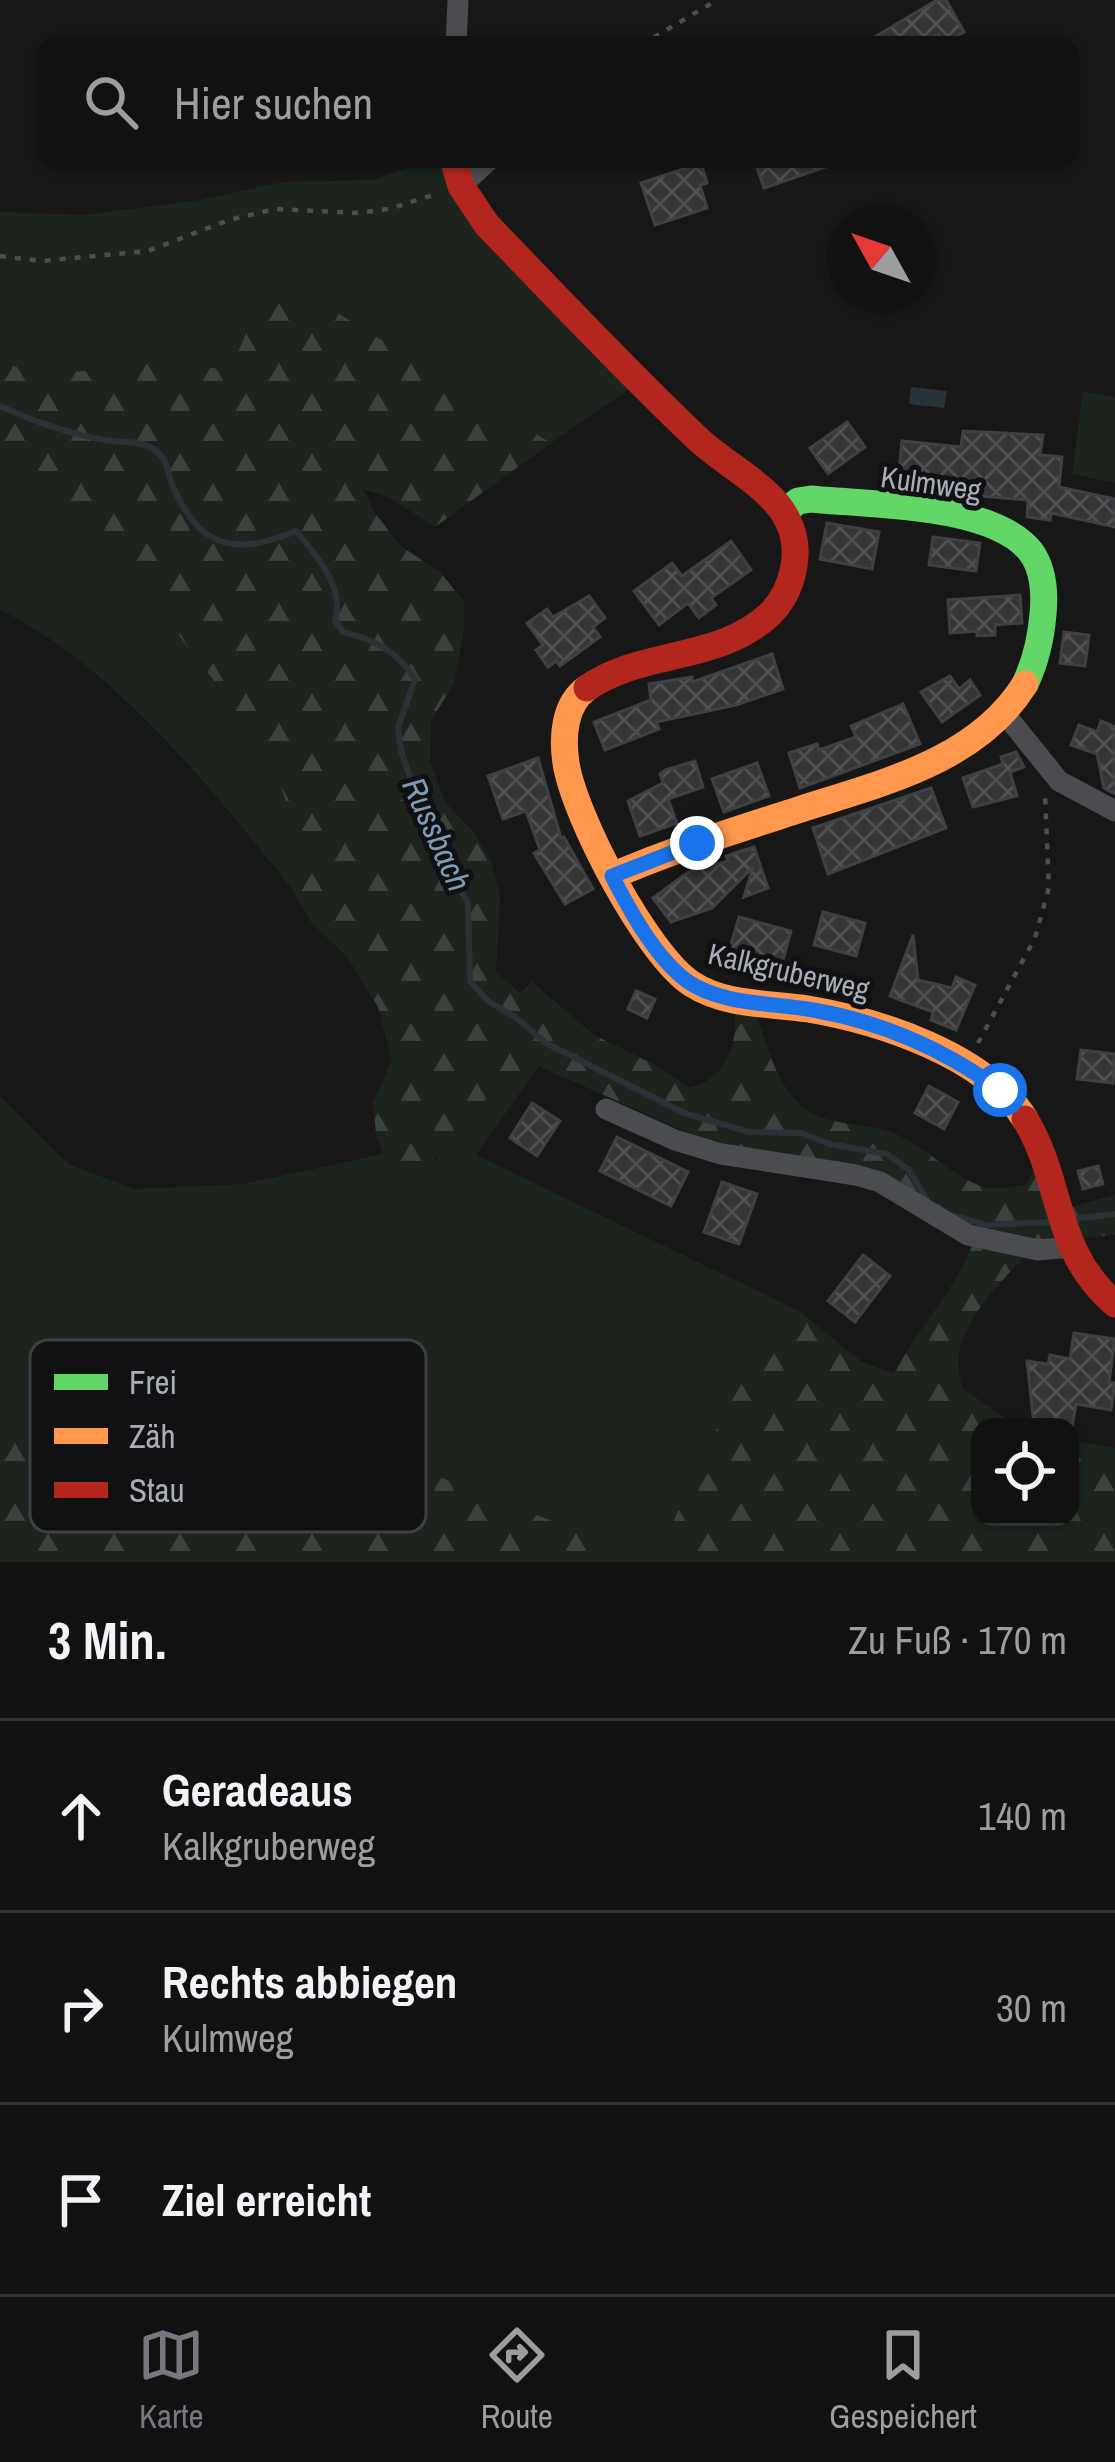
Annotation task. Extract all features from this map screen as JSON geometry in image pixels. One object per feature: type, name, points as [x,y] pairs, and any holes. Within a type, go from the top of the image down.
[{"type":"street","points":[[456,36],[458,0]]},
{"type":"street","points":[[457,172],[487,225],[719,459],[784,512]]},
{"type":"street","name":"Kulmweg","points":[[612,876],[673,850],[912,772],[976,738],[1005,714],[1038,663],[1043,571],[1024,543],[991,525],[811,499],[798,501],[784,512]]},
{"type":"street","name":"Kalkgruberweg","points":[[784,512],[797,553],[794,571],[774,610],[759,625],[716,647],[634,664],[599,677],[566,713],[562,745],[566,765],[612,876],[641,926],[692,985],[741,999],[857,1019],[897,1032],[966,1066],[1021,1109],[1044,1155],[1081,1269],[1115,1304]]},
{"type":"street","points":[[1005,714],[1049,772],[1073,792],[1115,812]]},
{"type":"street","points":[[606,1108],[675,1140],[721,1154],[856,1174],[880,1182],[968,1235],[1038,1250],[1066,1232]]},
{"type":"path","points":[[656,36],[718,0]]},
{"type":"path","points":[[0,256],[42,261],[148,251],[261,212],[389,209],[457,172]]},
{"type":"path","points":[[966,1066],[1014,980],[1040,921],[1049,886],[1044,788],[1049,772]]},
{"type":"green space","points":[[405,168],[454,168],[635,385],[551,443],[308,295],[230,371],[174,362],[36,371],[0,358],[0,212],[84,215],[200,200],[282,182],[372,180]]},
{"type":"green space","points":[[264,291],[308,295],[551,443],[435,527],[389,497],[363,489],[374,512],[402,547],[439,571],[464,601],[454,683],[431,721],[430,761],[445,802],[474,833],[491,862],[500,895],[496,972],[520,993],[532,982],[594,1035],[661,1068],[689,1088],[713,1076],[728,1057],[735,1032],[734,1006],[754,1008],[779,1075],[804,1108],[824,1118],[893,1133],[987,1188],[1027,1184],[1036,1163],[1056,1236],[1034,1242],[970,1229],[888,1182],[704,1140],[539,1066],[501,1086],[415,1177],[383,1154],[373,1103],[392,1061],[378,1007],[348,958],[311,922],[293,890],[296,834],[277,774],[217,685],[130,572],[48,486],[0,481],[0,358],[36,371],[174,362],[230,371]]},
{"type":"green space","points":[[1083,391],[1115,397],[1115,483],[1072,474]]},
{"type":"green space","points":[[0,481],[48,486],[131,572],[217,686],[277,774],[296,834],[293,890],[196,773],[122,697],[42,634],[0,610]]},
{"type":"green space","points":[[539,1066],[476,1155],[799,1311],[773,1329],[723,1416],[654,1562],[620,1562],[626,1550],[426,1486],[426,1340],[30,1340],[30,1417],[0,1427],[0,1096],[70,1165],[135,1189],[244,1184],[383,1154],[395,1167],[435,1161],[467,1117],[522,1072]]},
{"type":"green space","points":[[1115,1195],[1115,1235],[1077,1238],[1067,1208]]},
{"type":"green space","points":[[974,1241],[1025,1256],[974,1317],[958,1360],[962,1388],[1005,1418],[971,1418],[971,1526],[1079,1526],[1079,1442],[1115,1448],[1115,1562],[654,1562],[723,1416],[773,1329],[799,1311],[862,1362],[894,1374]]},
{"type":"green space","points":[[30,1417],[30,1532],[426,1532],[426,1472],[626,1550],[620,1562],[0,1562],[0,1427]]},
{"type":"shaded area","points":[[911,387],[947,391],[944,408],[909,404]]},
{"type":"building","points":[[937,0],[946,0],[964,32],[957,36],[876,36]]},
{"type":"building","points":[[686,168],[702,168],[707,183],[700,185],[707,208],[655,225],[641,183]]},
{"type":"building","points":[[757,168],[822,168],[764,188]]},
{"type":"building","points":[[847,422],[865,447],[828,474],[810,448]]},
{"type":"building","points":[[963,431],[1043,435],[1040,455],[1062,457],[1059,487],[1115,499],[1115,527],[1051,513],[1050,520],[1027,517],[1028,500],[920,491],[922,475],[899,472],[902,441],[961,447]]},
{"type":"building","points":[[827,523],[879,532],[872,569],[820,559]]},
{"type":"building","points":[[933,537],[980,543],[976,571],[929,565]]},
{"type":"building","points":[[731,541],[751,570],[711,598],[716,605],[699,618],[688,603],[659,625],[634,591],[672,563],[682,576]]},
{"type":"building","points":[[1020,595],[1022,623],[995,625],[995,635],[950,633],[948,600]]},
{"type":"building","points":[[589,596],[605,618],[593,627],[600,637],[560,666],[556,661],[548,667],[536,650],[543,645],[527,623],[547,609],[553,617]]},
{"type":"building","points":[[1064,632],[1089,635],[1085,666],[1060,663]]},
{"type":"building","points":[[772,654],[783,689],[736,705],[656,722],[659,729],[605,750],[594,722],[651,700],[649,684],[692,677],[692,682]]},
{"type":"building","points":[[950,676],[959,689],[970,680],[980,695],[942,722],[921,692]]},
{"type":"building","points":[[903,704],[920,744],[800,788],[789,753],[817,744],[819,750],[856,737],[851,726]]},
{"type":"building","points":[[1101,721],[1115,727],[1115,794],[1104,788],[1097,754],[1071,745],[1079,725],[1097,732]]},
{"type":"building","points":[[1016,752],[1024,767],[1010,772],[1017,796],[973,807],[963,778],[1003,764],[1001,757]]},
{"type":"building","points":[[538,758],[561,838],[593,889],[565,904],[534,853],[540,850],[526,811],[503,819],[488,776]]},
{"type":"building","points":[[695,761],[703,787],[668,799],[677,823],[640,836],[628,801],[663,783],[660,774],[665,770]]},
{"type":"building","points":[[757,763],[769,796],[724,812],[712,779]]},
{"type":"building","points":[[931,788],[946,828],[828,874],[813,828]]},
{"type":"building","points":[[754,847],[768,888],[744,897],[753,867],[712,908],[671,922],[653,898],[688,872],[728,861],[726,856]]},
{"type":"building","points":[[823,912],[865,923],[856,956],[814,945]]},
{"type":"building","points":[[739,917],[791,931],[781,967],[728,955]]},
{"type":"building","points":[[913,935],[918,980],[952,988],[956,977],[975,985],[956,1030],[931,1020],[933,1012],[890,996]]},
{"type":"building","points":[[636,991],[655,999],[647,1018],[628,1009]]},
{"type":"building","points":[[1081,1050],[1115,1054],[1113,1083],[1077,1079]]},
{"type":"building","points":[[929,1086],[958,1102],[944,1129],[915,1113]]},
{"type":"building","points":[[532,1103],[560,1121],[537,1156],[510,1138]]},
{"type":"building","points":[[617,1137],[688,1172],[671,1206],[600,1171]]},
{"type":"building","points":[[1098,1166],[1103,1184],[1083,1189],[1078,1171]]},
{"type":"building","points":[[722,1182],[757,1194],[739,1244],[704,1232]]},
{"type":"building","points":[[863,1255],[890,1276],[855,1322],[828,1301]]},
{"type":"building","points":[[1074,1333],[1115,1339],[1111,1410],[1076,1404],[1074,1418],[1033,1418],[1027,1361],[1048,1364],[1050,1355],[1070,1359]]},
{"type":"waterway","name":"Russbach","points":[[0,406],[78,434],[156,450],[194,522],[221,541],[255,544],[296,531],[332,583],[335,620],[343,632],[384,648],[415,679],[398,728],[401,750],[425,823],[468,903],[470,981],[488,1001],[546,1043],[684,1113],[749,1132],[801,1133],[829,1144],[887,1154],[909,1170],[927,1200]]},
{"type":"waterway","name":"Russbach","points":[[1072,1219],[1115,1214]]},
{"type":"waterway","name":"Russbach","points":[[954,1216],[987,1225],[1053,1222]]},
{"type":"traffic: fast","points":[[784,512],[798,501],[811,499],[896,505],[960,515],[1013,536],[1031,552],[1044,590],[1039,641],[1025,684]]},
{"type":"traffic: slow","points":[[612,876],[922,767],[980,733],[1025,684]]},
{"type":"traffic: slow","points":[[587,688],[573,703],[566,722],[565,753],[572,787],[615,882],[674,968],[692,984],[719,996],[836,1015],[928,1044],[984,1076],[1025,1119]]},
{"type":"traffic: jam","points":[[456,168],[461,186],[487,225],[699,440],[780,507],[792,531],[795,556],[790,581],[771,613],[751,629],[706,648],[632,667],[587,688]]},
{"type":"traffic: jam","points":[[1025,1119],[1047,1167],[1069,1239],[1095,1283],[1115,1304]]},
{"type":"route","points":[[697,843],[612,876],[641,926],[692,985],[741,999],[857,1019],[897,1032],[946,1054],[1000,1090]]}]
